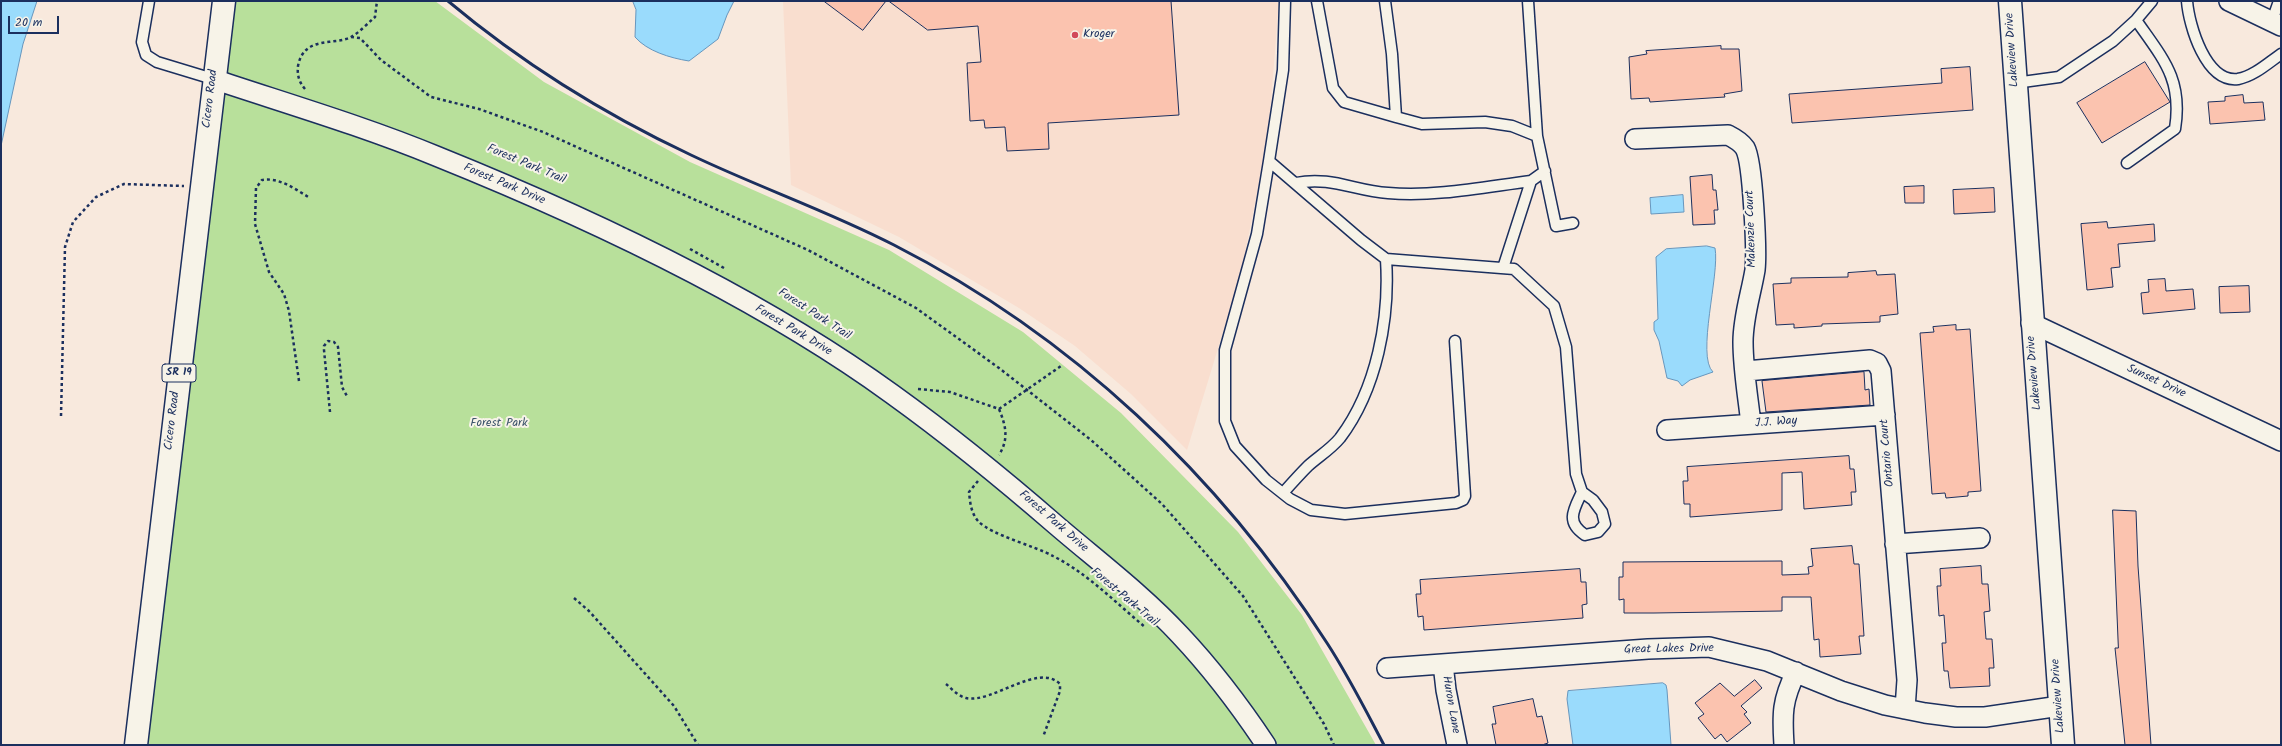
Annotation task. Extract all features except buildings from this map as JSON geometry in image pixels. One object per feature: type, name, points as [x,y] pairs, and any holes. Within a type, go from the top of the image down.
[{"type":"main road","name":"Cicero Road","points":[[136,745],[213,79],[224,1]]},
{"type":"main road","name":"Lakeview Drive","points":[[2010,1],[2031,323],[2063,745]]},
{"type":"street","points":[[2229,1],[2277,24]]},
{"type":"street","name":"Forest Park Drive","points":[[213,79],[371,131],[435,155],[557,207],[650,252],[742,300],[841,360],[891,393],[989,467],[1179,633],[1217,677],[1266,745]]},
{"type":"street","name":"Makenzie Court","points":[[1635,140],[1728,135],[1737,140],[1745,148],[1751,185],[1755,252],[1755,268],[1744,321],[1743,342],[1751,424]]},
{"type":"street","name":"Sunset Drive","points":[[2031,323],[2281,440]]},
{"type":"street","name":"Ontario Court","points":[[1746,371],[1870,360],[1877,363],[1881,371],[1907,680],[1905,709]]},
{"type":"street","name":"J.J. Way","points":[[1667,430],[1885,415]]},
{"type":"street","points":[[1895,544],[1980,538]]},
{"type":"street","name":"Great Lakes Drive","points":[[1387,668],[1648,649],[1709,647],[1767,661],[1841,691],[1905,709],[1956,717],[1985,718],[2060,706]]},
{"type":"street","name":"Huron Lane","points":[[1443,664],[1446,690],[1457,745]]},
{"type":"street","points":[[1784,745],[1783,706],[1786,694],[1796,672]]},
{"type":"lane","points":[[149,1],[142,42],[146,56],[157,62],[213,79]]},
{"type":"lane","points":[[1285,1],[1283,70],[1270,161],[1257,234],[1226,350],[1224,394],[1225,421],[1235,446],[1266,480],[1283,493],[1311,510],[1346,514],[1456,503],[1463,500],[1465,496],[1455,341]]},
{"type":"lane","points":[[1317,1],[1333,88],[1344,102],[1422,124],[1485,122],[1512,126],[1537,136]]},
{"type":"lane","points":[[1385,1],[1392,54],[1396,117]]},
{"type":"lane","points":[[1528,1],[1537,136],[1556,226],[1573,223]]},
{"type":"lane","points":[[2015,83],[2058,77],[2113,41],[2136,20],[2152,1]]},
{"type":"lane","points":[[2187,1],[2191,24],[2202,51],[2211,67],[2227,79],[2239,79],[2251,74],[2281,54]]},
{"type":"lane","points":[[2277,24],[2279,1]]},
{"type":"lane","points":[[2127,162],[2175,129],[2177,115],[2177,93],[2173,75],[2136,20]]},
{"type":"lane","points":[[1270,161],[1361,240],[1386,259],[1514,269],[1554,306],[1566,347],[1576,474],[1582,492]]},
{"type":"lane","points":[[1296,183],[1313,180],[1387,193],[1422,194],[1531,181],[1545,171]]},
{"type":"lane","points":[[1503,268],[1531,181]]},
{"type":"lane","points":[[1283,493],[1306,468],[1339,439],[1357,409],[1371,376],[1383,336],[1387,280],[1386,259]]},
{"type":"path","points":[[351,37],[375,17],[377,1]]},
{"type":"path","points":[[308,92],[298,77],[299,63],[306,52],[314,45],[325,41],[351,37],[360,38],[380,60],[431,97],[479,109],[543,132],[808,250],[916,308],[1027,390],[1091,440],[1162,504],[1238,591],[1324,724],[1334,745]]},
{"type":"path","points":[[299,381],[289,311],[284,294],[269,272],[255,224],[254,210],[256,188],[262,180],[271,179],[281,182],[310,198]]},
{"type":"path","points":[[60,416],[64,246],[73,222],[96,197],[124,184],[201,186]]},
{"type":"path","points":[[684,246],[725,268]]},
{"type":"path","points":[[330,412],[324,350],[324,346],[328,341],[334,342],[338,347],[342,387],[348,398]]},
{"type":"path","points":[[910,388],[950,392],[999,409],[1061,366]]},
{"type":"path","name":"Forest Park Trail","points":[[999,409],[1005,422],[1006,435],[1004,446],[969,492],[972,509],[978,521],[990,528],[1054,556],[1087,578],[1150,632]]},
{"type":"path","points":[[574,598],[589,611],[674,706],[698,745]]},
{"type":"path","points":[[946,684],[961,696],[973,698],[1038,678],[1056,681],[1060,684],[1060,691],[1043,737]]},
{"type":"shaded area","points":[[783,1],[1279,1],[1268,139],[1241,273],[1187,450],[1131,394],[1075,346],[1019,308],[899,237],[791,185]]},
{"type":"green space","name":"Forest Park","points":[[226,1],[435,1],[544,82],[690,162],[889,250],[1023,332],[1121,413],[1238,532],[1302,615],[1376,745],[138,745]]},
{"type":"water","points":[[1,1],[37,1],[23,44],[1,146]]},
{"type":"water","points":[[633,1],[734,1],[718,39],[689,61],[674,58],[652,50],[635,37],[636,10]]},
{"type":"water","points":[[1683,195],[1684,212],[1651,214],[1650,198]]},
{"type":"water","points":[[1707,246],[1715,248],[1716,260],[1707,333],[1708,363],[1713,372],[1690,380],[1682,386],[1678,381],[1667,378],[1659,341],[1654,330],[1654,322],[1658,319],[1656,257],[1666,249]]},
{"type":"water","points":[[1663,683],[1666,685],[1667,690],[1671,745],[1573,745],[1567,699],[1568,691]]},
{"type":"railway","points":[[448,1],[476,24],[534,66],[595,105],[691,155],[844,221],[894,245],[959,281],[1022,322],[1081,367],[1137,415],[1189,467],[1239,523],[1285,581],[1335,655],[1350,680],[1384,745]]},
{"type":"place","name":"Kroger","points":[[1075,35]]}]
